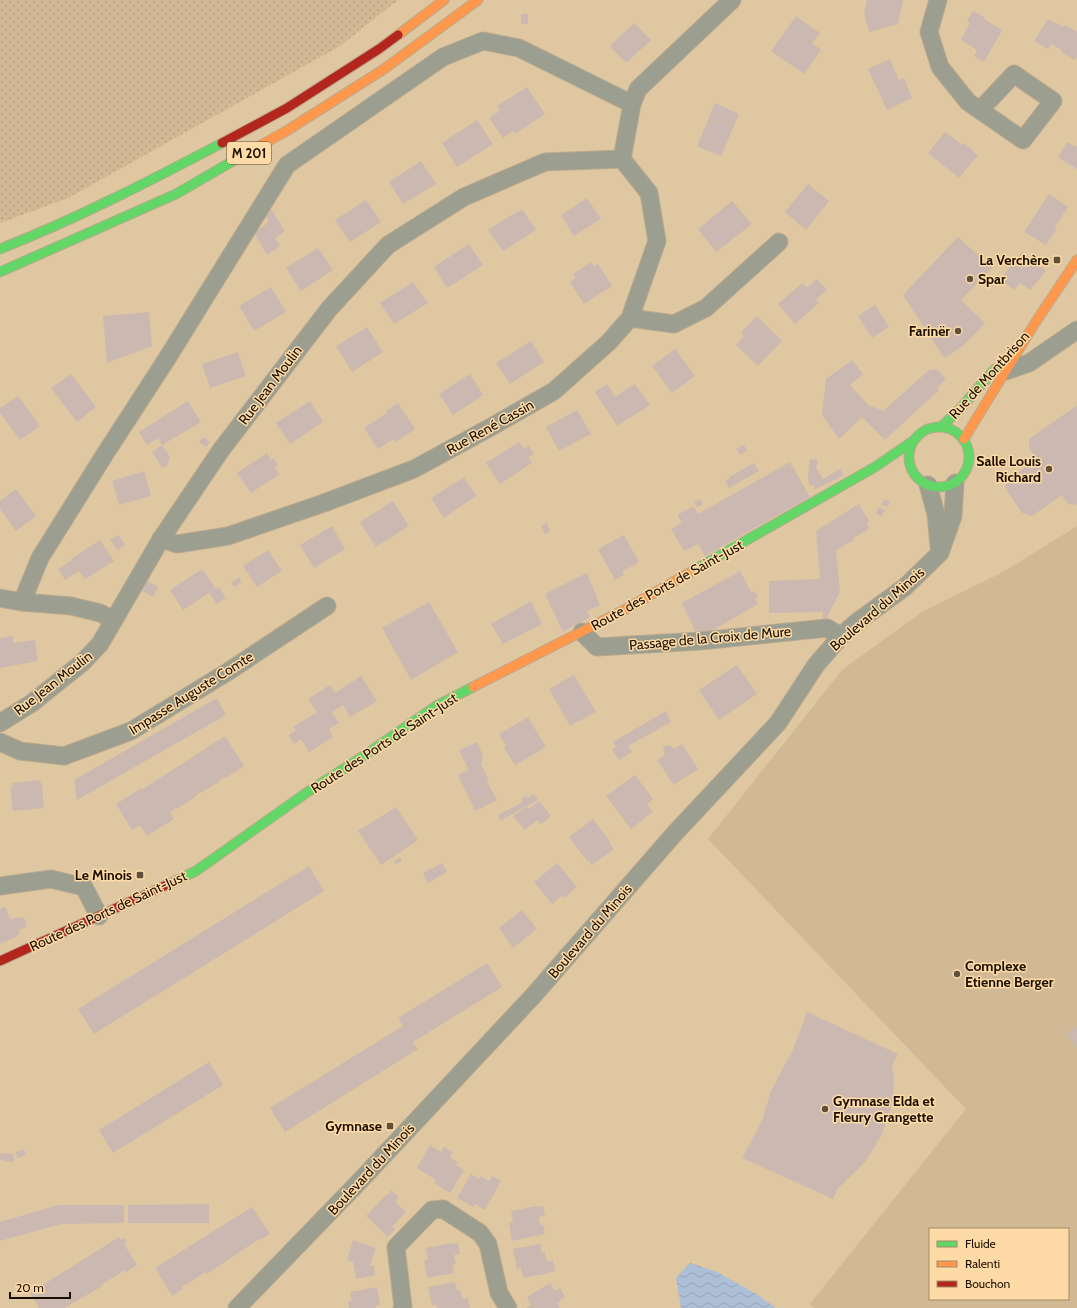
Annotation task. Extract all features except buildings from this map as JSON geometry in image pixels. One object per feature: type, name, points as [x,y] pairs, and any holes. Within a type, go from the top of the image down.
[{"type":"main road","name":"M 201","points":[[0,248],[28,238],[146,183],[287,108],[380,49],[444,0]]},
{"type":"main road","name":"M 201","points":[[0,272],[182,191],[288,130],[384,69],[478,0]]},
{"type":"main road","name":"Rue de Montbrison","points":[[964,439],[1035,323],[1077,260]]},
{"type":"main road","name":"Rue de Montbrison","points":[[942,426],[959,410],[1035,323]]},
{"type":"main road","points":[[903,474],[922,481],[942,487],[954,483],[962,478],[970,461],[970,452],[964,439],[956,431],[942,426],[934,427],[918,434],[913,441],[909,450],[909,460],[912,469],[922,481]]},
{"type":"main road","name":"Route des Ports de Saint-Just","points":[[0,961],[196,871],[306,793],[362,757],[436,706],[582,632],[702,566],[875,467],[913,441]]},
{"type":"main road","points":[[875,467],[889,470]]},
{"type":"street","points":[[622,159],[632,104],[638,89],[732,0]]},
{"type":"street","points":[[938,0],[929,32],[940,67],[968,102],[980,110]]},
{"type":"street","points":[[22,602],[40,558],[168,357],[287,165],[444,57],[483,41],[519,48],[632,104]]},
{"type":"street","name":"Rue René Cassin","points":[[161,539],[176,544],[228,536],[324,503],[414,469],[554,391],[609,342],[630,318],[658,241],[649,193],[622,159]]},
{"type":"street","name":"Rue Jean Moulin","points":[[0,723],[32,703],[83,662],[100,644],[161,539],[221,450],[329,309],[388,245],[464,197],[545,162],[622,159]]},
{"type":"street","points":[[630,318],[674,324],[706,308],[780,242]]},
{"type":"street","points":[[1006,371],[1029,363],[1077,330]]},
{"type":"street","points":[[922,481],[936,514],[940,553]]},
{"type":"street","name":"Boulevard du Minois","points":[[237,1308],[357,1184],[533,996],[675,832],[778,723],[816,665],[841,636],[857,622],[905,587],[940,553],[953,516],[954,483]]},
{"type":"street","points":[[0,598],[22,602],[71,606],[100,612],[114,620]]},
{"type":"street","name":"Impasse Auguste Comte","points":[[0,742],[20,751],[64,756],[131,732],[229,671],[327,606]]},
{"type":"street","name":"Passage de la Croix de Mure","points":[[582,632],[598,647],[700,641],[827,628],[841,636]]},
{"type":"street","points":[[0,886],[51,879],[84,887],[99,916]]},
{"type":"street","points":[[402,1308],[396,1247],[432,1210],[443,1209],[480,1233],[488,1244],[499,1293],[508,1308]]},
{"type":"shaded area","points":[[0,0],[398,0],[340,46],[68,198],[0,223]]},
{"type":"shaded area","name":"Complexe Etienne Berger","points":[[1077,526],[1077,1308],[814,1308],[810,1304],[966,1109],[708,839],[842,670],[922,612],[1003,572]]},
{"type":"water","points":[[690,1263],[717,1272],[758,1295],[776,1308],[681,1308],[676,1278]]},
{"type":"traffic: fast","points":[[0,249],[85,212],[222,143]]},
{"type":"traffic: fast","points":[[0,272],[176,194],[245,154]]},
{"type":"traffic: fast","points":[[942,426],[959,410],[995,369]]},
{"type":"traffic: fast","points":[[933,427],[945,427],[956,432],[964,440],[969,451],[969,457],[967,469],[956,482],[945,487],[933,487],[922,482],[914,474],[909,463],[909,451],[914,440],[922,432],[933,427]]},
{"type":"traffic: fast","points":[[689,573],[875,467],[913,441]]},
{"type":"traffic: fast","points":[[171,883],[196,871],[306,793],[362,757],[436,706],[473,687]]},
{"type":"traffic: slow","points":[[398,35],[444,0]]},
{"type":"traffic: slow","points":[[245,154],[288,130],[384,69],[478,0]]},
{"type":"traffic: slow","points":[[964,439],[1035,323],[1077,260]]},
{"type":"traffic: slow","points":[[473,687],[626,609],[689,573]]},
{"type":"traffic: jam","points":[[222,143],[287,108],[379,49],[398,35]]},
{"type":"traffic: jam","points":[[0,961],[171,883]]},
{"type":"place","name":"La Verchère","points":[[1057,260]]},
{"type":"place","name":"Spar","points":[[970,279]]},
{"type":"place","name":"Farinër","points":[[958,331]]},
{"type":"place","name":"Salle Louis Richard","points":[[1049,469]]},
{"type":"place","name":"Le Minois","points":[[140,875]]},
{"type":"place","name":"Complexe Etienne Berger","points":[[957,974]]},
{"type":"place","name":"Gymnase Elda et Fleury Grangette","points":[[825,1109]]},
{"type":"place","name":"Gymnase","points":[[390,1126]]}]
